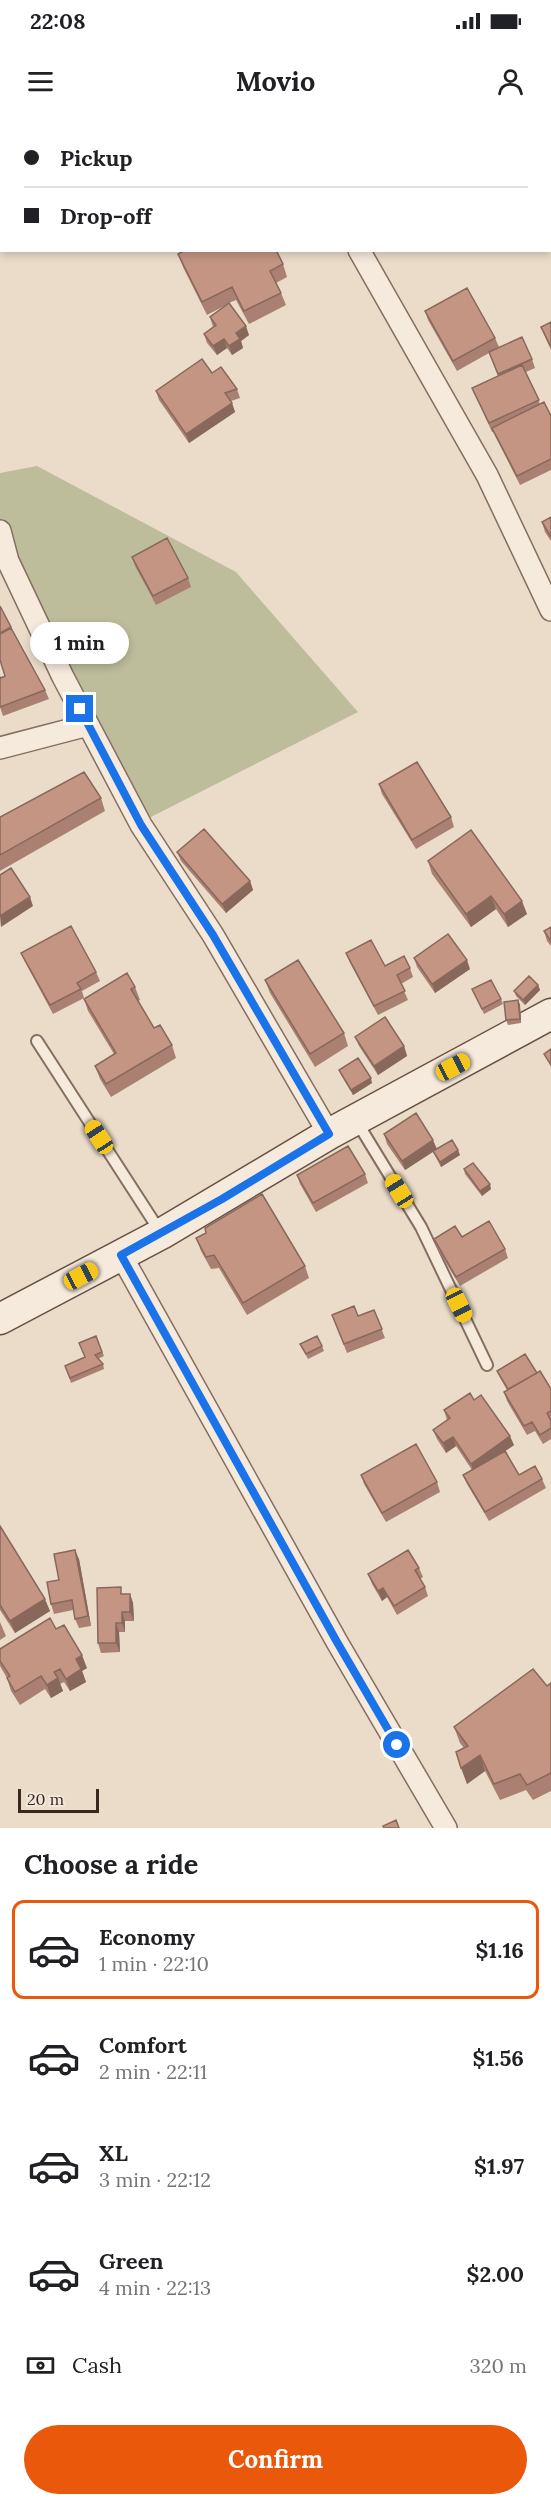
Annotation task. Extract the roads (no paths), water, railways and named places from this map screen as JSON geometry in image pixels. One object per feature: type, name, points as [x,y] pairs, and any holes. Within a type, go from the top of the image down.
[{"type":"main road","points":[[0,1319],[161,1233],[329,1134],[551,1014]]},
{"type":"street","points":[[360,252],[487,475],[551,610]]},
{"type":"street","points":[[0,531],[8,561],[88,725],[141,825],[213,935],[329,1134]]},
{"type":"street","points":[[0,748],[88,725]]},
{"type":"street","points":[[121,1255],[337,1642],[446,1828]]},
{"type":"lane","points":[[37,1041],[161,1233]]},
{"type":"lane","points":[[355,1120],[421,1227],[487,1365]]}]
